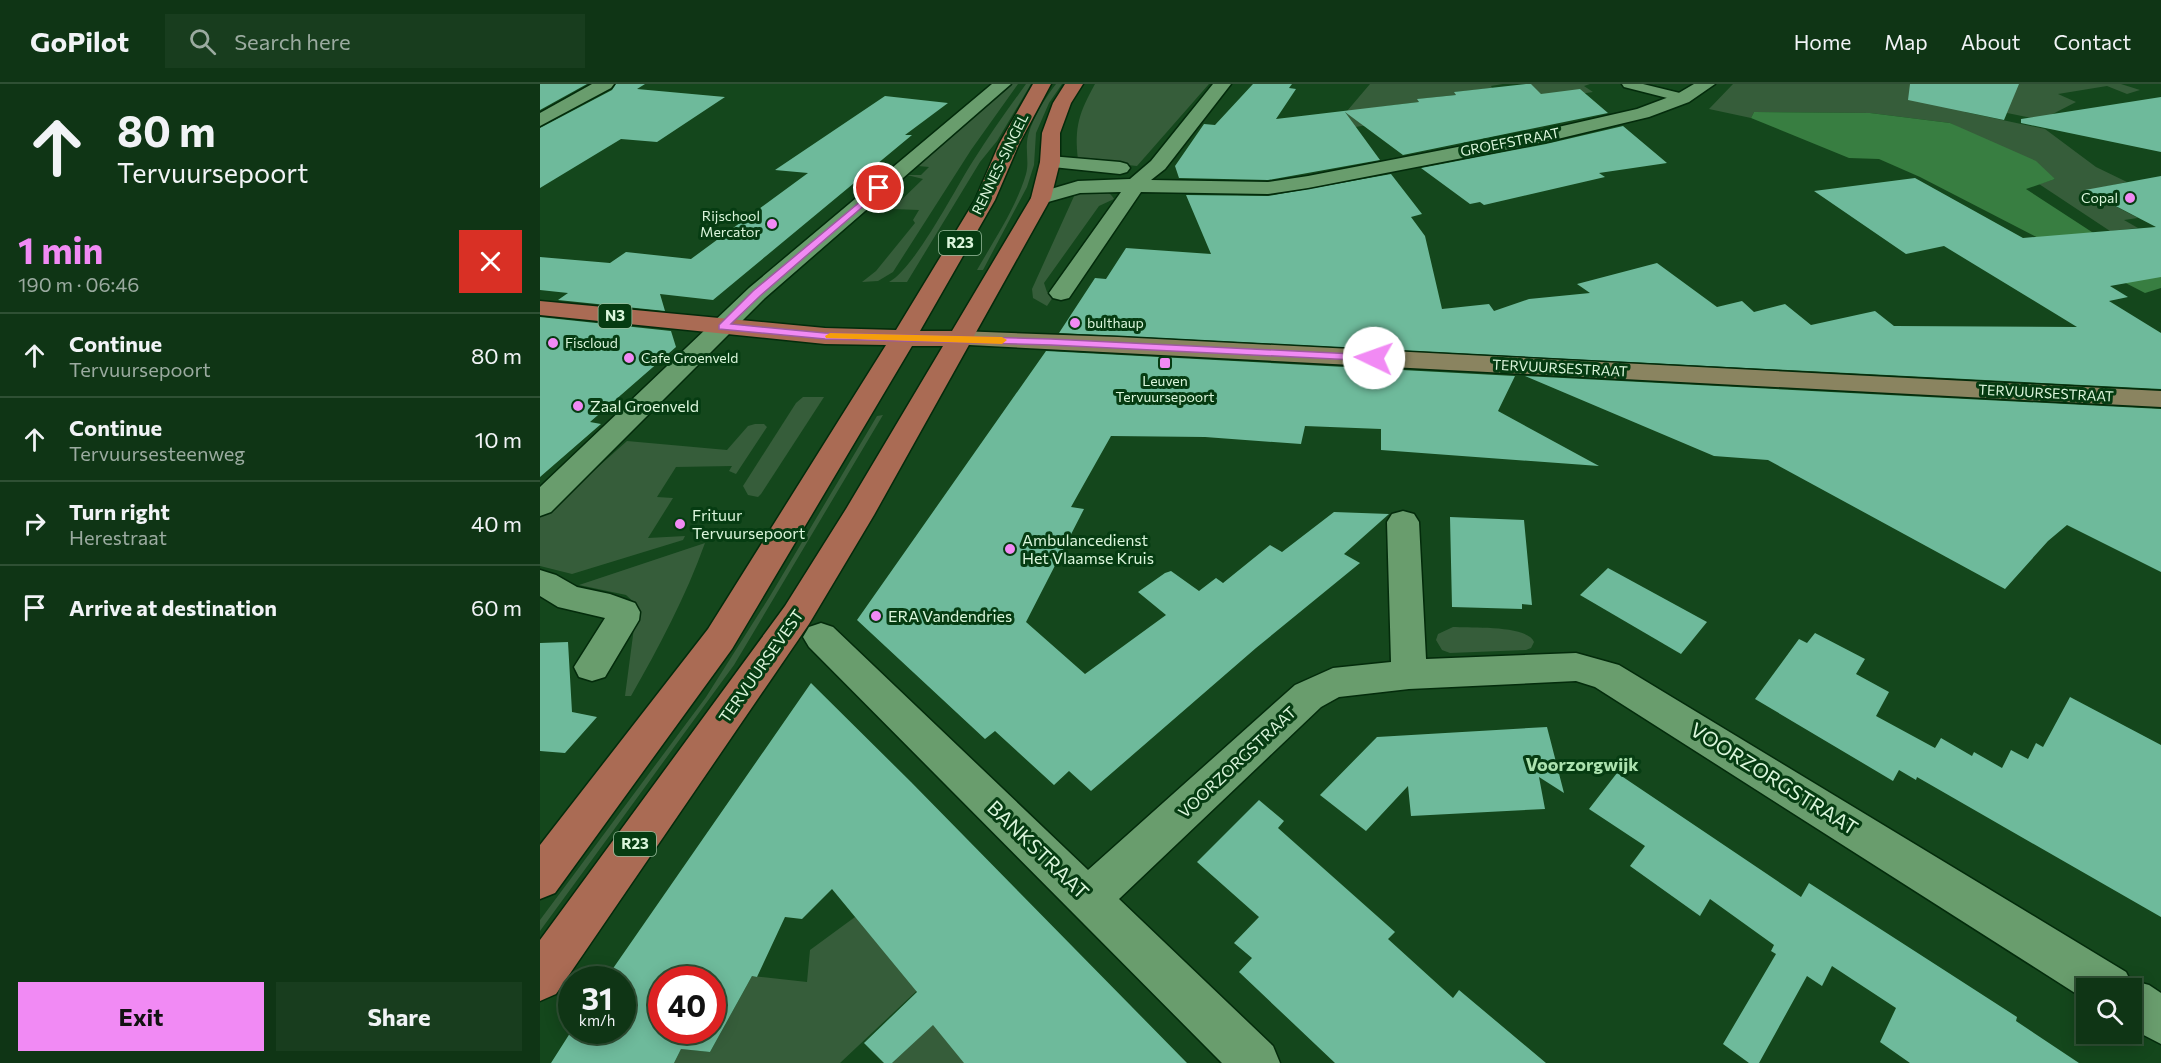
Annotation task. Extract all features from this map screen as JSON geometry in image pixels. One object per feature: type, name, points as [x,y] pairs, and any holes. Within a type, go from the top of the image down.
[{"type":"main road","name":"RENNES-SINGEL","points":[[904,338],[985,200],[1018,125],[1042,84]]},
{"type":"main road","name":"RENNES-SINGEL","points":[[959,339],[1041,198],[1050,162],[1051,133],[1062,103],[1074,84]]},
{"type":"main road","name":"N3","points":[[540,308],[825,336],[959,339]]},
{"type":"main road","name":"R23","points":[[540,879],[720,639],[904,338]]},
{"type":"main road","name":"TERVUURSEVEST","points":[[540,978],[797,615],[959,339]]},
{"type":"street","points":[[540,120],[605,84]]},
{"type":"street","points":[[540,504],[757,293],[1002,84]]},
{"type":"street","points":[[1062,293],[1142,178],[1158,165],[1222,84]]},
{"type":"street","name":"GROEFSTRAAT","points":[[1050,162],[1142,178],[1268,188],[1545,136],[1643,113],[1683,98],[1706,84]]},
{"type":"street","name":"GROEFSTRAAT","points":[[1041,198],[1078,187],[1142,178]]},
{"type":"street","name":"TERVUURSESTRAAT","points":[[959,339],[1140,346],[2161,399]]},
{"type":"street","points":[[1403,522],[1409,674]]},
{"type":"street","points":[[540,582],[551,585],[567,598],[623,612],[622,620],[592,667]]},
{"type":"street","name":"BANKSTRAAT","points":[[830,647],[1256,1063]]},
{"type":"street","name":"VOORZORGSTRAAT","points":[[1088,898],[1308,696],[1333,683],[1409,674],[1576,667],[1606,675],[2094,978]]},
{"type":"street","points":[[2142,1008],[2161,1020]]},
{"type":"lane","points":[[1628,84],[1683,98]]},
{"type":"green space","points":[[1009,84],[1018,84],[971,150],[893,272],[878,281],[862,282],[876,271],[915,223],[913,220],[919,210],[892,209],[923,179],[907,175],[921,175],[929,167],[918,166]]},
{"type":"green space","points":[[1026,84],[1031,84],[997,141],[980,162],[907,282],[889,282],[911,261],[979,151]]},
{"type":"green space","points":[[1056,84],[1062,84],[1049,103],[1036,133],[1034,165],[1027,187],[983,270],[977,270],[1017,199],[1027,170],[1028,135],[1034,119]]},
{"type":"green space","points":[[1095,84],[1209,84],[1137,166],[1078,160],[1079,120]]},
{"type":"green space","points":[[1370,84],[1503,84],[1491,86],[1492,88],[1455,92],[1456,95],[1418,99],[1419,102],[1380,107],[1382,109],[1531,84],[1590,84],[1584,86],[1593,92],[1355,127],[1319,144]]},
{"type":"green space","points":[[1733,84],[2121,84],[2140,90],[2127,94],[2107,86],[2058,94],[2076,102],[2043,119],[1968,105],[1965,112],[2045,129],[2096,167],[2127,182],[2086,191],[2138,218],[2124,220],[2138,228],[2110,231],[2039,184],[2055,179],[1950,123],[1870,113],[1754,112],[1751,118],[1709,109]]},
{"type":"green space","points":[[1754,112],[1870,113],[1950,123],[2036,161],[2055,179],[2026,189],[2161,277],[2161,288],[2145,293],[1920,177],[1879,159],[1849,158],[1751,118]]},
{"type":"green space","points":[[1084,191],[1109,193],[1114,199],[1099,206],[1044,283],[1047,292],[1055,294],[1047,306],[1033,298],[1032,289],[1075,194]]},
{"type":"green space","points":[[803,397],[824,397],[761,494],[758,497],[748,495],[743,486],[796,403]]},
{"type":"green space","points":[[883,415],[734,665],[540,931],[540,920],[706,697],[770,596],[877,416]]},
{"type":"green space","points":[[764,424],[767,427],[736,474],[729,471],[732,466],[676,467],[657,497],[673,498],[648,538],[685,536],[683,540],[572,574],[540,566],[540,515],[570,492],[627,441],[727,450],[748,426]]},
{"type":"green space","points":[[705,543],[681,602],[662,640],[631,696],[625,696],[637,605],[626,595],[579,585]]},
{"type":"green space","points":[[1453,627],[1510,630],[1529,637],[1534,642],[1531,648],[1526,650],[1450,653],[1442,650],[1436,640],[1438,634]]},
{"type":"green space","points":[[855,917],[877,943],[893,929],[943,966],[840,1063],[674,1063],[681,1049],[710,1052],[714,1044],[726,1044],[726,1023],[752,976],[807,982],[810,950]]},
{"type":"green space","points":[[933,1024],[965,1063],[892,1063]]},
{"type":"building","points":[[540,84],[587,84],[540,110]]},
{"type":"building","points":[[616,84],[645,84],[637,89],[725,97],[657,142],[621,139],[540,188],[540,128],[612,90]]},
{"type":"building","points":[[1253,84],[1292,84],[1289,88],[1296,89],[1276,119],[1419,102],[1417,99],[1456,95],[1454,92],[1526,84],[1531,84],[1541,94],[1580,89],[1608,113],[1403,155],[1345,112],[1380,160],[1268,180],[1179,178],[1175,166],[1204,124],[1215,125]]},
{"type":"building","points":[[1910,84],[2019,84],[2004,120],[1908,100]]},
{"type":"building","points":[[885,96],[948,103],[905,135],[912,135],[713,300],[660,294],[665,311],[558,300],[568,293],[540,290],[540,257],[610,263],[626,252],[691,259],[808,173],[775,170]]},
{"type":"building","points":[[2161,97],[2161,152],[2021,123],[2021,119]]},
{"type":"building","points":[[1623,126],[1667,163],[1599,173],[1605,177],[1484,205],[1480,202],[1470,204],[1421,168],[1546,144]]},
{"type":"building","points":[[1391,174],[1422,214],[1411,217],[1425,236],[1442,309],[1489,304],[1494,311],[1529,299],[1590,293],[1577,284],[1657,263],[1717,307],[1742,301],[1754,312],[1785,304],[1811,325],[1875,311],[1894,326],[2077,327],[1944,246],[1906,254],[1814,191],[1915,178],[2023,238],[2156,227],[2085,190],[2161,176],[2161,277],[2110,286],[2128,297],[2109,301],[2161,333],[2161,389],[1059,333],[1095,278],[1106,279],[1126,248],[1211,254],[1186,195],[1268,196]]},
{"type":"building","points":[[540,317],[671,331],[676,347],[590,422],[601,424],[540,477]]},
{"type":"building","points":[[1046,351],[1515,376],[1498,411],[1599,466],[1381,450],[1381,429],[1305,426],[1301,444],[1205,437],[1111,436],[1071,507],[1084,509],[1026,622],[1085,674],[1166,615],[1138,592],[1165,573],[1171,571],[1199,591],[1216,578],[1223,583],[1270,545],[1282,552],[1334,512],[1389,514],[1344,554],[1360,563],[1256,648],[1091,791],[1069,771],[1054,785],[995,731],[985,739],[857,620]]},
{"type":"building","points":[[1525,376],[2161,409],[2161,572],[2067,525],[2048,541],[2005,589],[1768,460],[1714,456]]},
{"type":"building","points":[[1450,517],[1524,520],[1532,605],[1522,604],[1522,609],[1452,607]]},
{"type":"building","points":[[1608,568],[1707,622],[1681,654],[1580,595]]},
{"type":"building","points":[[1815,633],[1865,659],[1856,674],[1889,692],[1876,716],[1935,748],[1941,738],[1972,756],[1974,752],[2002,768],[2011,750],[2028,759],[2036,743],[2043,747],[2070,697],[2161,745],[2161,917],[1917,777],[1916,780],[1899,770],[1893,781],[1755,699],[1799,639],[1807,643]]},
{"type":"building","points":[[568,642],[572,712],[597,717],[565,753],[540,751],[540,643]]},
{"type":"building","points":[[811,683],[1187,1063],[964,1063],[933,1025],[892,1063],[884,1063],[864,1043],[917,992],[832,889],[802,919],[785,917],[757,977],[752,976],[726,1023],[726,966],[648,966],[648,1044],[714,1044],[710,1052],[681,1049],[674,1063],[551,1063],[563,1044],[636,1044],[636,966],[615,966]]},
{"type":"building","points":[[1547,727],[1564,793],[1539,777],[1545,809],[1411,816],[1408,786],[1366,831],[1320,795],[1377,737]]},
{"type":"building","points":[[1617,773],[1801,897],[1809,883],[2017,1017],[2016,1021],[2079,1063],[1910,1063],[1880,1042],[1896,1008],[1832,966],[1822,986],[1807,976],[1759,1063],[1749,1063],[1723,1044],[1776,954],[1771,951],[1774,945],[1710,899],[1700,916],[1630,866],[1645,846],[1589,809]]},
{"type":"building","points":[[1259,800],[1284,821],[1278,828],[1395,932],[1388,939],[1453,998],[1459,990],[1546,1063],[1335,1063],[1239,972],[1252,958],[1234,943],[1259,917],[1197,862]]},
{"type":"slow traffic","points":[[830,336],[1002,340]]},
{"type":"place","name":"Copal","points":[[2130,198]]},
{"type":"place","name":"Rijschool Mercator","points":[[772,224]]},
{"type":"place","name":"bulthaup","points":[[1075,323]]},
{"type":"place","name":"Fiscloud","points":[[553,343]]},
{"type":"place","name":"Cafe Groenveld","points":[[629,358]]},
{"type":"place","name":"Leuven Tervuursepoort","points":[[1165,363]]},
{"type":"place","name":"Zaal Groenveld","points":[[578,406]]},
{"type":"place","name":"Frituur Tervuursepoort","points":[[680,524]]},
{"type":"place","name":"Ambulancedienst Het Vlaamse Kruis","points":[[1010,549]]},
{"type":"place","name":"ERA Vandendries","points":[[876,616]]},
{"type":"district","name":"Voorzorgwijk","points":[[1582,765]]},
{"type":"route","points":[[879,188],[757,293],[722,327],[825,336],[1051,342],[1374,358]]}]
